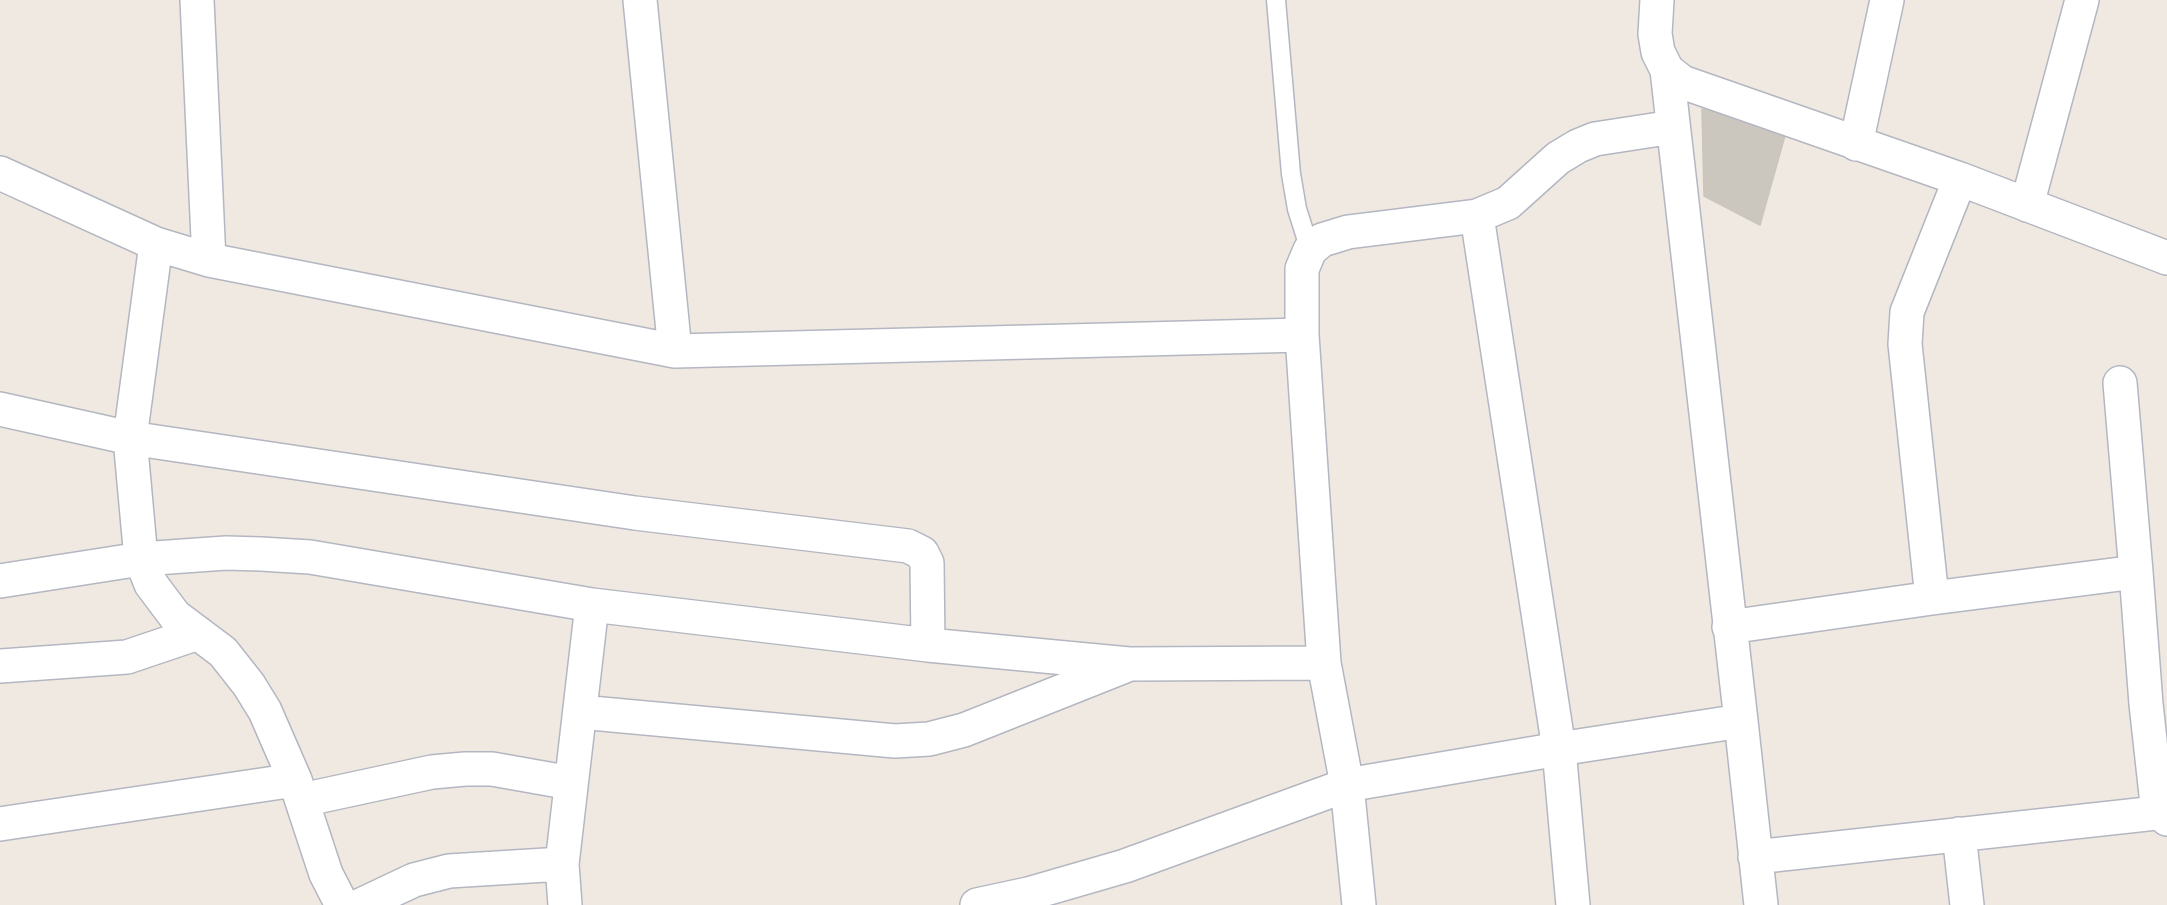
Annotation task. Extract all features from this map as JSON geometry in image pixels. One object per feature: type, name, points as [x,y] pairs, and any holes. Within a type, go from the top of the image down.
[{"type":"street","points":[[197,0],[209,260]]},
{"type":"street","points":[[640,0],[675,351]]},
{"type":"street","points":[[1657,0],[1655,34],[1658,52],[1667,70],[1761,905]]},
{"type":"street","points":[[1857,144],[1887,0]]},
{"type":"street","points":[[2027,204],[2082,0]]},
{"type":"street","points":[[1667,70],[1682,82],[1960,179],[2167,258]]},
{"type":"street","points":[[1359,905],[1347,785],[1324,663],[1302,335],[1302,269],[1310,250],[1322,240],[1348,232],[1477,216],[1508,203],[1558,158],[1578,146],[1595,139],[1673,127]]},
{"type":"street","points":[[0,173],[156,244],[209,260],[675,351],[1302,335]]},
{"type":"street","points":[[1932,598],[1905,344],[1907,312],[1960,179]]},
{"type":"street","points":[[1477,216],[1559,748],[1574,905]]},
{"type":"street","points":[[156,244],[130,438],[141,559],[151,584],[175,616],[223,652],[249,685],[264,711],[298,790],[326,874],[342,905]]},
{"type":"street","points":[[1755,856],[1959,834],[2163,816],[2157,701],[2136,572],[2120,383]]},
{"type":"street","points":[[0,409],[130,438],[635,513],[908,546],[922,553],[927,563],[928,645]]},
{"type":"street","points":[[0,581],[141,559],[226,554],[310,557],[592,605],[928,645],[1129,664],[1324,663]]},
{"type":"street","points":[[1729,627],[2136,572]]},
{"type":"street","points":[[565,905],[562,864],[592,605]]},
{"type":"street","points":[[0,666],[127,657],[198,633]]},
{"type":"street","points":[[580,712],[895,741],[929,739],[964,730],[1129,664]]},
{"type":"street","points":[[977,905],[1028,894],[1125,866],[1347,785],[1559,748],[1741,721]]},
{"type":"street","points":[[0,824],[465,769],[492,769],[571,783]]},
{"type":"street","points":[[1959,834],[1967,905]]},
{"type":"street","points":[[361,905],[414,880],[448,871],[562,864]]},
{"type":"lane","points":[[1276,0],[1291,174],[1297,209],[1310,250]]},
{"type":"building","points":[[1702,109],[1786,132],[1760,225],[1704,196]]}]
